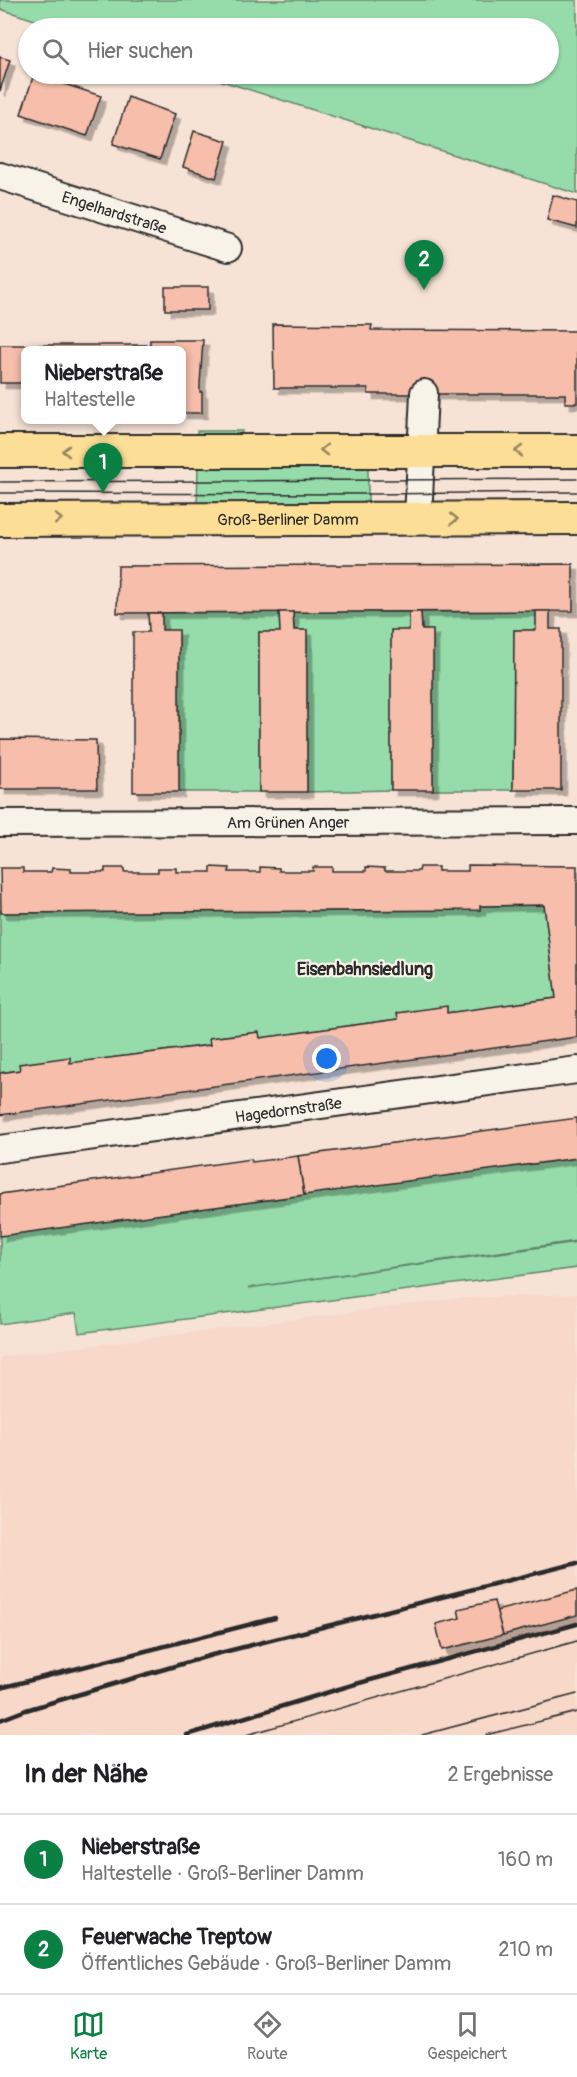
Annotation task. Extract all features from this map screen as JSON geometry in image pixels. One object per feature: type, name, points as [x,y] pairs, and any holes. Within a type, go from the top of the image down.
[{"type":"main road","points":[[0,451],[577,451]]},
{"type":"main road","name":"Groß-Berliner Damm","points":[[0,520],[577,518]]},
{"type":"street","name":"Engelhardstraße","points":[[0,176],[228,248]]},
{"type":"street","points":[[418,519],[424,393]]},
{"type":"street","name":"Am Grünen Anger","points":[[0,823],[577,821]]},
{"type":"street","name":"Hagedornstraße","points":[[0,1149],[577,1071]]},
{"type":"shaded area","points":[[577,1294],[577,1735],[0,1735],[0,1357],[462,1298]]},
{"type":"green space","points":[[0,0],[577,0],[577,194],[231,84],[559,84],[559,18],[28,18],[0,9]]},
{"type":"green space","points":[[197,431],[242,431],[240,441],[197,441]]},
{"type":"green space","points":[[368,463],[368,506],[197,509],[198,464]]},
{"type":"green space","points":[[536,611],[536,630],[514,630],[513,790],[433,790],[433,631],[422,630],[421,612]]},
{"type":"green space","points":[[279,612],[280,632],[259,632],[259,792],[179,792],[179,631],[162,630],[162,613]]},
{"type":"green space","points":[[293,612],[409,612],[409,630],[391,631],[391,790],[307,792],[307,630],[294,630]]},
{"type":"green space","points":[[544,905],[556,998],[447,1013],[447,1007],[398,1019],[260,1038],[258,1032],[210,1038],[210,1045],[70,1063],[70,1058],[0,1073],[0,909],[1,913],[480,910],[480,906]]},
{"type":"green space","points":[[577,1158],[577,1241],[248,1288],[577,1242],[577,1268],[79,1333],[76,1313],[0,1324],[0,1236]]},
{"type":"building","points":[[0,57],[10,60],[0,91]]},
{"type":"building","points":[[31,84],[64,84],[101,96],[87,136],[21,114]]},
{"type":"building","points":[[128,97],[175,114],[160,159],[113,144]]},
{"type":"building","points":[[194,131],[227,141],[216,178],[183,167]]},
{"type":"building","points":[[553,195],[577,202],[577,228],[547,220]]},
{"type":"building","points":[[165,287],[208,287],[208,310],[165,310]]},
{"type":"building","points":[[273,324],[372,325],[371,330],[577,331],[577,403],[565,403],[565,394],[368,394],[368,388],[274,388]]},
{"type":"building","points":[[150,340],[203,340],[200,385],[202,413],[186,413],[186,346],[21,346],[21,383],[0,383],[0,345],[150,345]]},
{"type":"building","points":[[573,564],[573,611],[117,613],[118,566]]},
{"type":"building","points":[[536,611],[550,611],[550,629],[561,629],[561,790],[513,790],[514,630],[536,630]]},
{"type":"building","points":[[279,612],[293,612],[294,630],[307,630],[307,792],[259,792],[259,632],[280,632]]},
{"type":"building","points":[[409,612],[421,612],[422,630],[433,630],[433,790],[391,790],[391,630],[409,630]]},
{"type":"building","points":[[148,613],[162,613],[162,630],[179,630],[179,792],[133,792],[133,632],[149,632]]},
{"type":"building","points":[[0,739],[96,740],[97,789],[0,789]]},
{"type":"building","points":[[468,865],[577,866],[577,1037],[0,1115],[0,1073],[20,1070],[19,1064],[70,1057],[70,1063],[210,1045],[209,1038],[259,1032],[260,1038],[398,1019],[397,1013],[447,1006],[447,1013],[556,998],[544,905],[480,906],[480,910],[1,913],[0,868],[23,868],[23,872],[51,872],[52,868],[71,869],[71,872],[105,872],[105,868],[124,868],[124,872],[158,872],[158,868],[176,868],[176,872],[211,872],[211,867],[230,868],[229,872],[260,872],[260,867],[279,868],[279,871],[313,871],[313,867],[332,867],[332,871],[366,871],[366,867],[385,868],[385,871],[419,871],[420,867],[438,867],[438,871],[468,871]]},
{"type":"building","points":[[577,1118],[577,1158],[304,1195],[298,1156]]},
{"type":"building","points":[[298,1156],[304,1195],[0,1236],[0,1194],[251,1159],[252,1162]]},
{"type":"building","points":[[577,1590],[577,1615],[503,1635],[496,1611]]},
{"type":"building","points":[[494,1601],[503,1635],[442,1650],[436,1624],[460,1618],[458,1609]]},
{"type":"tram line","points":[[0,482],[577,479]]},
{"type":"tram line","points":[[0,493],[577,492]]},
{"type":"tram line","points":[[246,1735],[577,1641]]},
{"type":"tram line","points":[[422,1735],[577,1694]]},
{"type":"tram line","points":[[486,1735],[577,1712]]},
{"type":"railway","points":[[0,1720],[26,1710],[212,1655],[577,1563]]},
{"type":"railway","points":[[0,1688],[275,1618]]},
{"type":"railway","points":[[187,1735],[352,1685],[577,1624]]},
{"type":"place","name":"Feuerwache Treptow","points":[[424,290]]},
{"type":"place","name":"Nieberstraße","points":[[103,493]]},
{"type":"district","name":"Eisenbahnsiedlung","points":[[365,969]]}]
